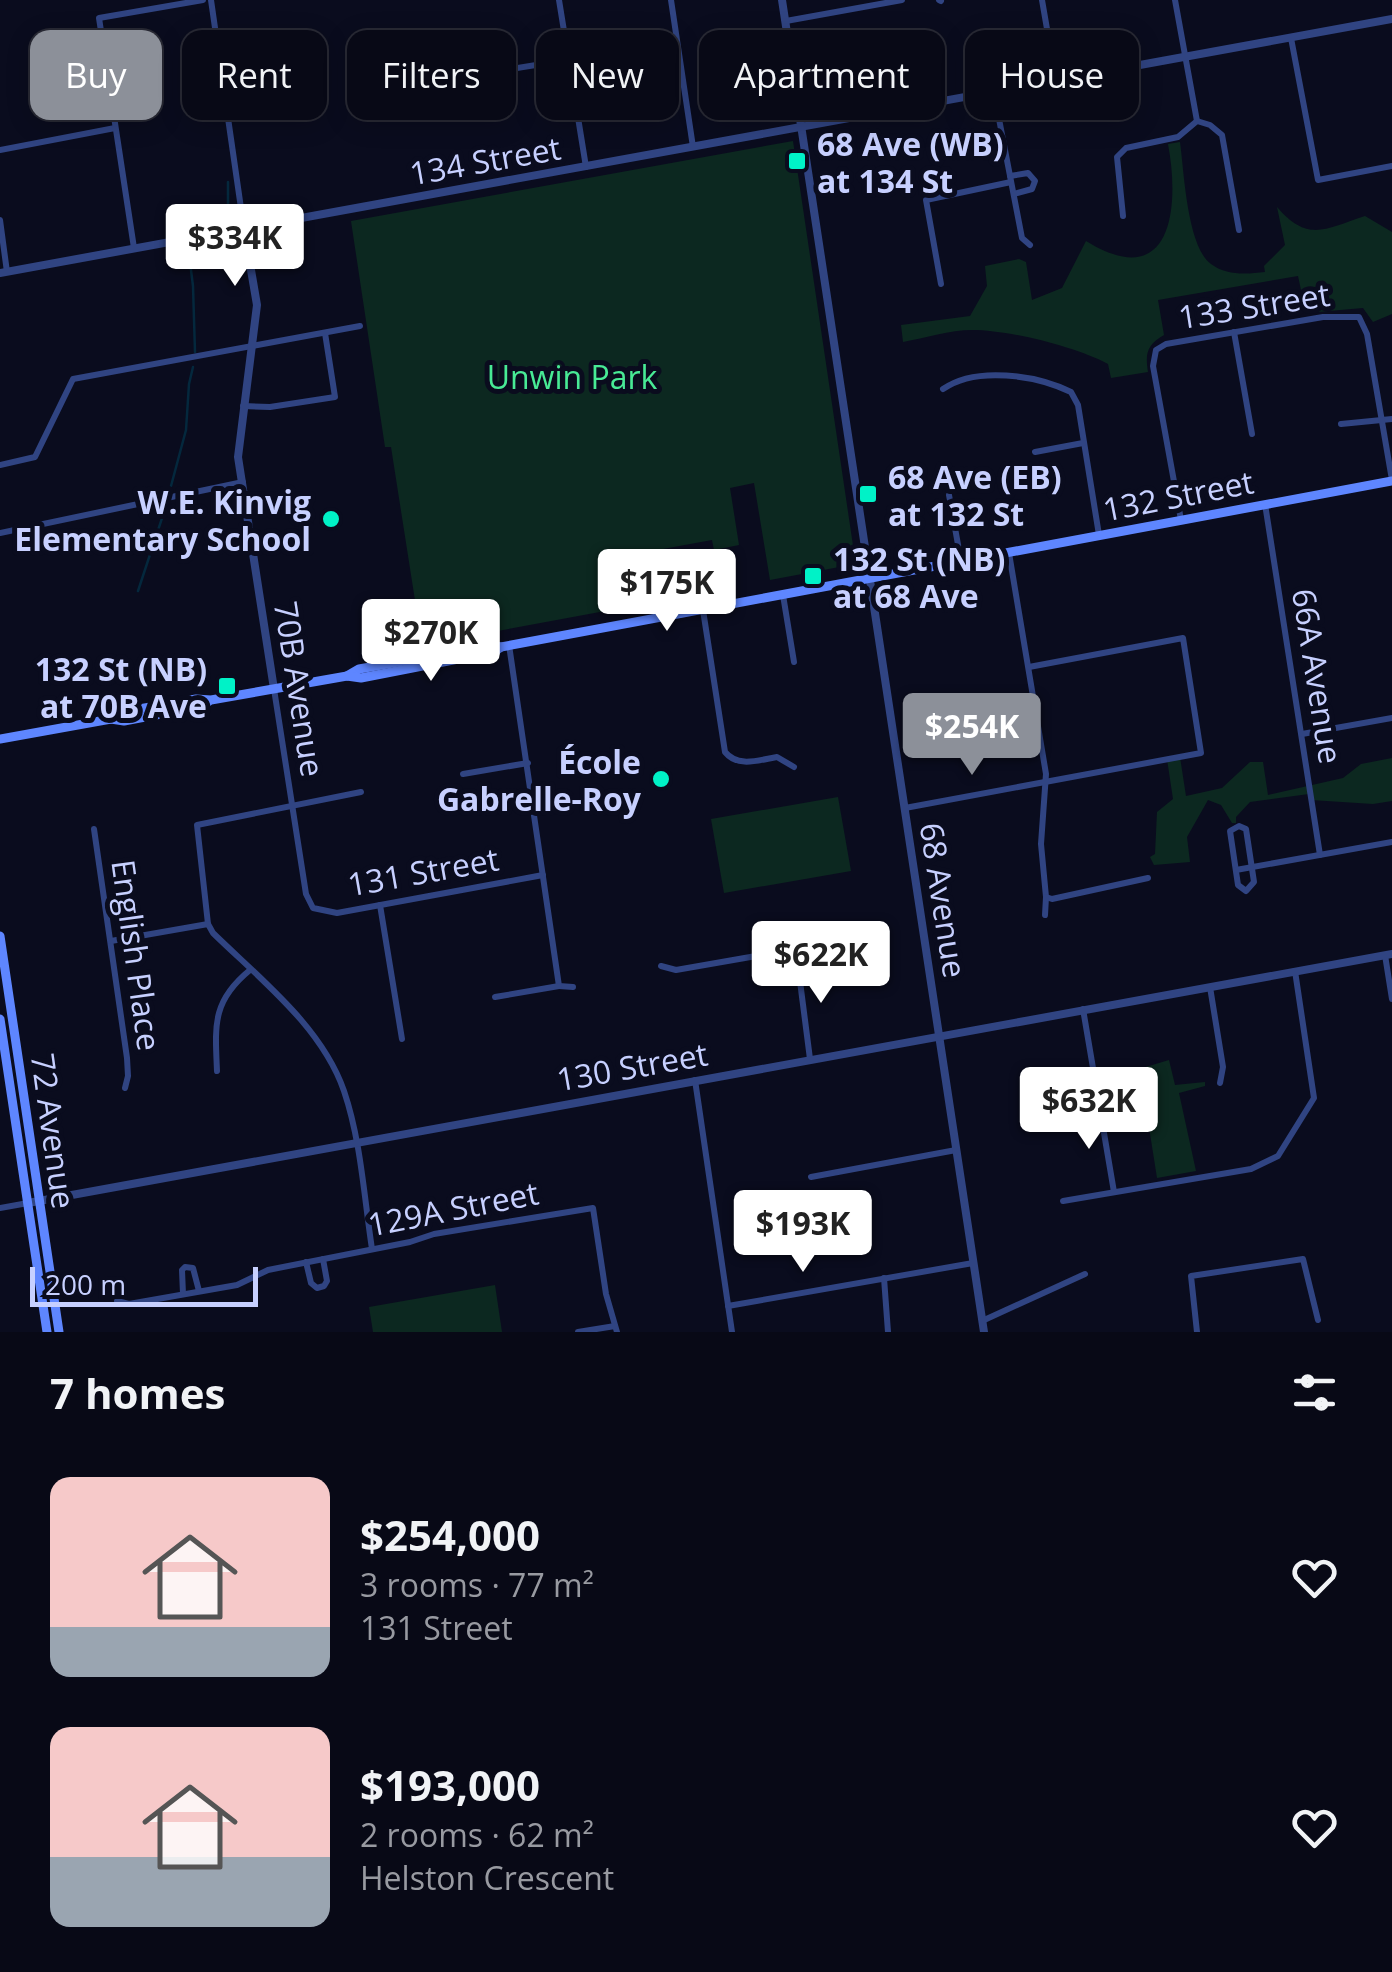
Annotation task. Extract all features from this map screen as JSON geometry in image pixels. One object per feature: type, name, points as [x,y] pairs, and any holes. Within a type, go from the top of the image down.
[{"type":"main road","name":"132 Street","points":[[0,739],[111,719],[124,721],[198,707],[211,700],[348,676],[361,678],[702,608],[1392,480]]},
{"type":"main road","name":"72 Avenue","points":[[0,936],[59,1332]]},
{"type":"main road","name":"72 Avenue","points":[[0,1019],[47,1332]]},
{"type":"street","points":[[134,248],[99,18],[202,0]]},
{"type":"street","name":"70B Avenue","points":[[211,0],[256,301],[238,457],[306,894],[313,908]]},
{"type":"street","points":[[559,0],[563,30]]},
{"type":"street","points":[[671,0],[694,148]]},
{"type":"street","name":"68 Avenue","points":[[782,0],[984,1332]]},
{"type":"street","points":[[786,21],[902,0]]},
{"type":"street","points":[[1042,0],[1047,30]]},
{"type":"street","points":[[1174,0],[1196,121]]},
{"type":"street","name":"134 Street","points":[[1139,66],[1392,19]]},
{"type":"street","points":[[1291,38],[1318,180],[1392,166]]},
{"type":"street","name":"134 Street","points":[[4,273],[965,99]]},
{"type":"street","points":[[578,120],[586,167]]},
{"type":"street","points":[[999,120],[1022,238],[1030,245]]},
{"type":"street","points":[[1123,216],[1117,157],[1126,148],[1178,137],[1196,121]]},
{"type":"street","points":[[1196,121],[1210,124],[1222,135],[1239,230]]},
{"type":"street","points":[[0,150],[114,128]]},
{"type":"street","points":[[941,284],[926,200],[1028,173],[1035,180],[1032,189],[1014,194]]},
{"type":"street","points":[[0,220],[4,273]]},
{"type":"street","name":"133 Street","points":[[1181,520],[1153,366],[1157,348],[1234,332],[1346,315],[1359,317],[1367,334],[1382,421]]},
{"type":"street","points":[[0,465],[36,457],[73,379],[360,326]]},
{"type":"street","points":[[1234,332],[1252,434]]},
{"type":"street","points":[[243,406],[270,407],[335,397],[324,333]]},
{"type":"street","points":[[943,389],[957,379],[989,373],[1062,388],[1074,395],[1100,535]]},
{"type":"street","points":[[1341,424],[1392,419]]},
{"type":"street","points":[[1382,421],[1392,480]]},
{"type":"street","points":[[1035,452],[1084,443]]},
{"type":"street","points":[[0,532],[243,482]]},
{"type":"street","points":[[949,495],[961,561]]},
{"type":"street","name":"66A Avenue","points":[[1265,504],[1320,855]]},
{"type":"street","points":[[1009,553],[1046,783],[1041,844],[1049,898],[1046,916]]},
{"type":"street","points":[[783,594],[794,662]]},
{"type":"street","points":[[702,608],[725,752],[731,760],[777,757],[794,767]]},
{"type":"street","points":[[905,808],[1201,753],[1183,638],[1029,667]]},
{"type":"street","points":[[505,646],[528,763],[559,986]]},
{"type":"street","points":[[1302,734],[1392,718]]},
{"type":"street","points":[[463,774],[528,763]]},
{"type":"street","points":[[361,792],[197,825],[208,924],[312,1033],[344,1090],[372,1249]]},
{"type":"street","points":[[1239,826],[1246,828],[1254,882],[1246,891],[1238,885],[1236,870],[1230,831],[1239,826]]},
{"type":"street","name":"English Place","points":[[94,829],[128,1076],[125,1088]]},
{"type":"street","points":[[1236,870],[1392,842]]},
{"type":"street","name":"131 Street","points":[[313,908],[337,912],[542,875]]},
{"type":"street","points":[[1049,898],[1148,878]]},
{"type":"street","points":[[380,904],[402,1039]]},
{"type":"street","points":[[111,941],[208,924]]},
{"type":"street","points":[[796,958],[821,944]]},
{"type":"street","points":[[661,966],[676,970],[785,951],[796,958],[810,1058]]},
{"type":"street","points":[[1388,955],[1392,999]]},
{"type":"street","name":"130 Street","points":[[0,1208],[1388,955]]},
{"type":"street","points":[[217,1071],[215,1024],[220,1004],[232,985],[250,970]]},
{"type":"street","points":[[1063,1202],[1260,1166],[1278,1156],[1310,1108],[1314,1094],[1295,971]]},
{"type":"street","points":[[495,997],[573,986]]},
{"type":"street","points":[[1210,986],[1223,1067],[1220,1083]]},
{"type":"street","points":[[1083,1009],[1114,1192]]},
{"type":"street","points":[[696,1080],[732,1332]]},
{"type":"street","points":[[1047,1115],[1099,1106]]},
{"type":"street","points":[[811,1177],[956,1150]]},
{"type":"street","name":"129A Street","points":[[117,1301],[129,1304],[237,1284],[268,1270],[434,1234],[593,1208],[606,1294],[616,1329]]},
{"type":"street","points":[[306,1262],[310,1283],[318,1288],[327,1281],[323,1259]]},
{"type":"street","points":[[1197,1332],[1191,1276],[1303,1259],[1318,1320]]},
{"type":"street","points":[[728,1306],[973,1263]]},
{"type":"street","points":[[183,1294],[185,1267],[193,1268],[200,1291]]},
{"type":"street","points":[[982,1321],[1085,1274]]},
{"type":"street","points":[[884,1278],[888,1332]]},
{"type":"street","points":[[578,1332],[616,1329]]},
{"type":"green space","name":"Unwin Park","points":[[793,141],[855,559],[850,565],[770,580],[754,483],[730,488],[739,545],[714,550],[712,540],[663,549],[670,599],[422,645],[391,447],[385,447],[351,221]]},
{"type":"green space","points":[[1180,142],[1192,226],[1203,255],[1211,264],[1230,272],[1265,272],[1264,266],[1285,245],[1277,207],[1308,229],[1328,228],[1365,216],[1392,232],[1392,314],[1373,322],[1363,308],[1306,313],[1298,276],[1158,300],[1164,335],[1148,350],[1148,372],[1111,378],[1108,364],[1023,336],[964,330],[903,342],[901,325],[970,316],[987,286],[985,266],[1019,259],[1026,262],[1032,300],[1062,288],[1086,241],[1115,255],[1137,257],[1153,250],[1164,236],[1170,216],[1168,144]]},
{"type":"green space","points":[[1180,757],[1186,796],[1222,788],[1250,762],[1263,762],[1268,795],[1343,778],[1361,764],[1392,758],[1392,801],[1373,804],[1311,800],[1309,794],[1250,802],[1236,817],[1236,823],[1232,823],[1221,805],[1208,800],[1187,837],[1190,862],[1154,865],[1150,857],[1155,854],[1157,812],[1173,799],[1167,759]]},
{"type":"green space","points":[[838,797],[851,871],[724,893],[711,819]]},
{"type":"green space","points":[[1169,1060],[1175,1085],[1205,1082],[1205,1086],[1179,1093],[1196,1171],[1157,1178],[1145,1102],[1108,1106],[1106,1097],[1141,1085],[1139,1069]]},
{"type":"green space","points":[[495,1285],[502,1332],[373,1332],[369,1307]]},
{"type":"waterway","points":[[186,226],[228,217],[228,182]]},
{"type":"waterway","points":[[188,246],[195,352]]},
{"type":"waterway","points":[[171,486],[186,430],[193,367]]},
{"type":"waterway","points":[[138,591],[166,506]]},
{"type":"place","name":"68 Ave (WB) at 134 St","points":[[797,161]]},
{"type":"place","name":"68 Ave (EB) at 132 St","points":[[868,494]]},
{"type":"place","name":"W.E. Kinvig Elementary School","points":[[331,519]]},
{"type":"place","name":"132 St (NB) at 68 Ave","points":[[813,576]]},
{"type":"place","name":"132 St (NB) at 70B Ave","points":[[227,686]]},
{"type":"place","name":"École Gabrelle-Roy","points":[[661,779]]}]
